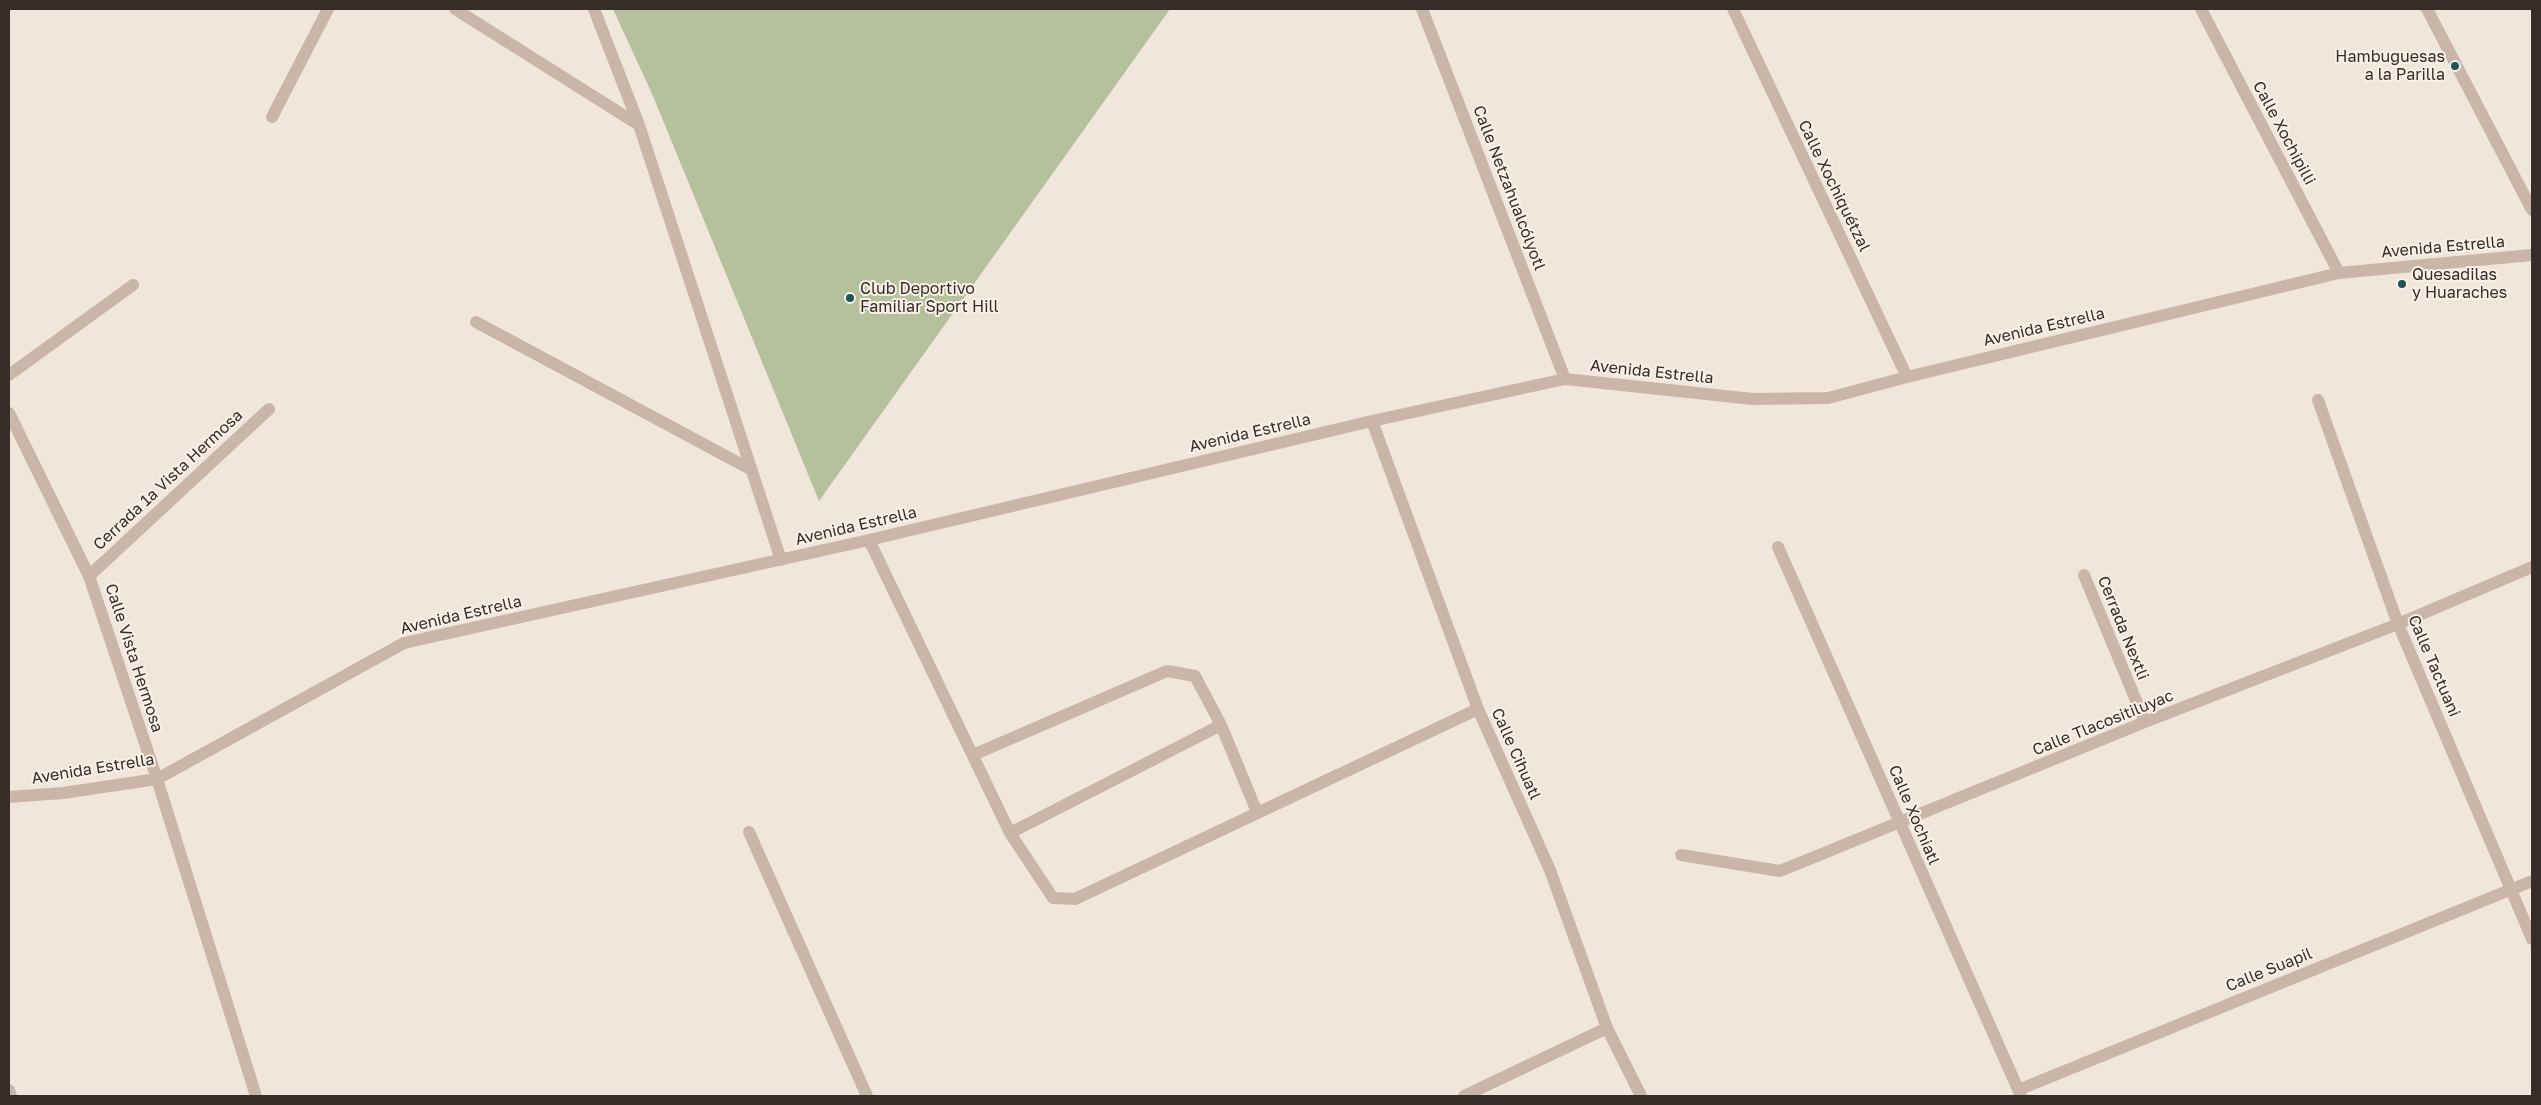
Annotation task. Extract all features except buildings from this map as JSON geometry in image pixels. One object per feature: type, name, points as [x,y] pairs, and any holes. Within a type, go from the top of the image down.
[{"type":"street","points":[[272,117],[328,9]]},
{"type":"street","points":[[455,9],[639,125]]},
{"type":"street","points":[[594,9],[639,125],[780,560]]},
{"type":"street","name":"Calle Netzahualcólyotl","points":[[1422,9],[1565,379]]},
{"type":"street","name":"Calle Xochiquétzal","points":[[1733,9],[1907,376]]},
{"type":"street","name":"Calle Xochipilli","points":[[2200,9],[2339,273]]},
{"type":"street","points":[[2427,9],[2532,210]]},
{"type":"street","name":"Avenida Estrella","points":[[9,797],[63,793],[156,779],[404,643],[869,540],[1372,421],[1565,379],[1752,398],[1828,398],[1907,376],[2339,273],[2532,256]]},
{"type":"street","points":[[9,375],[133,285]]},
{"type":"street","points":[[476,322],[750,469]]},
{"type":"street","name":"Calle Tactuani","points":[[2318,400],[2398,624],[2532,939]]},
{"type":"street","name":"Cerrada 1ª Vista Hermosa","points":[[89,576],[269,409]]},
{"type":"street","name":"Calle Vista Hermosa","points":[[9,413],[89,576],[156,779],[256,1096]]},
{"type":"street","name":"Calle Cihuatl","points":[[1372,421],[1478,709],[1550,870],[1608,1028],[1642,1096]]},
{"type":"street","points":[[869,540],[1010,833],[1053,898],[1075,899],[1478,709]]},
{"type":"street","name":"Calle Xochiatl","points":[[1778,547],[2019,1093]]},
{"type":"street","name":"Calle Tlacositiluyac","points":[[1681,855],[1780,871],[1900,824],[2145,722],[2398,624],[2532,567]]},
{"type":"street","name":"Cerrada Nextli","points":[[2084,575],[2145,722]]},
{"type":"street","points":[[973,755],[1167,671],[1195,676],[1221,726],[1257,812]]},
{"type":"street","points":[[1010,833],[1221,726]]},
{"type":"street","points":[[749,832],[867,1096]]},
{"type":"street","name":"Calle Suapil","points":[[2019,1093],[2532,881]]},
{"type":"street","points":[[1464,1096],[1608,1028]]},
{"type":"street","points":[[9,1090],[11,1096]]},
{"type":"green space","name":"Club Deportivo Familiar Sport Hill","points":[[613,9],[1170,9],[819,501],[653,96]]},
{"type":"place","name":"Hambuguesas a la Parilla","points":[[2455,66]]},
{"type":"place","name":"Quesadilas y Huaraches","points":[[2402,284]]},
{"type":"place","name":"Club Deportivo Familiar Sport Hill","points":[[850,298]]}]
